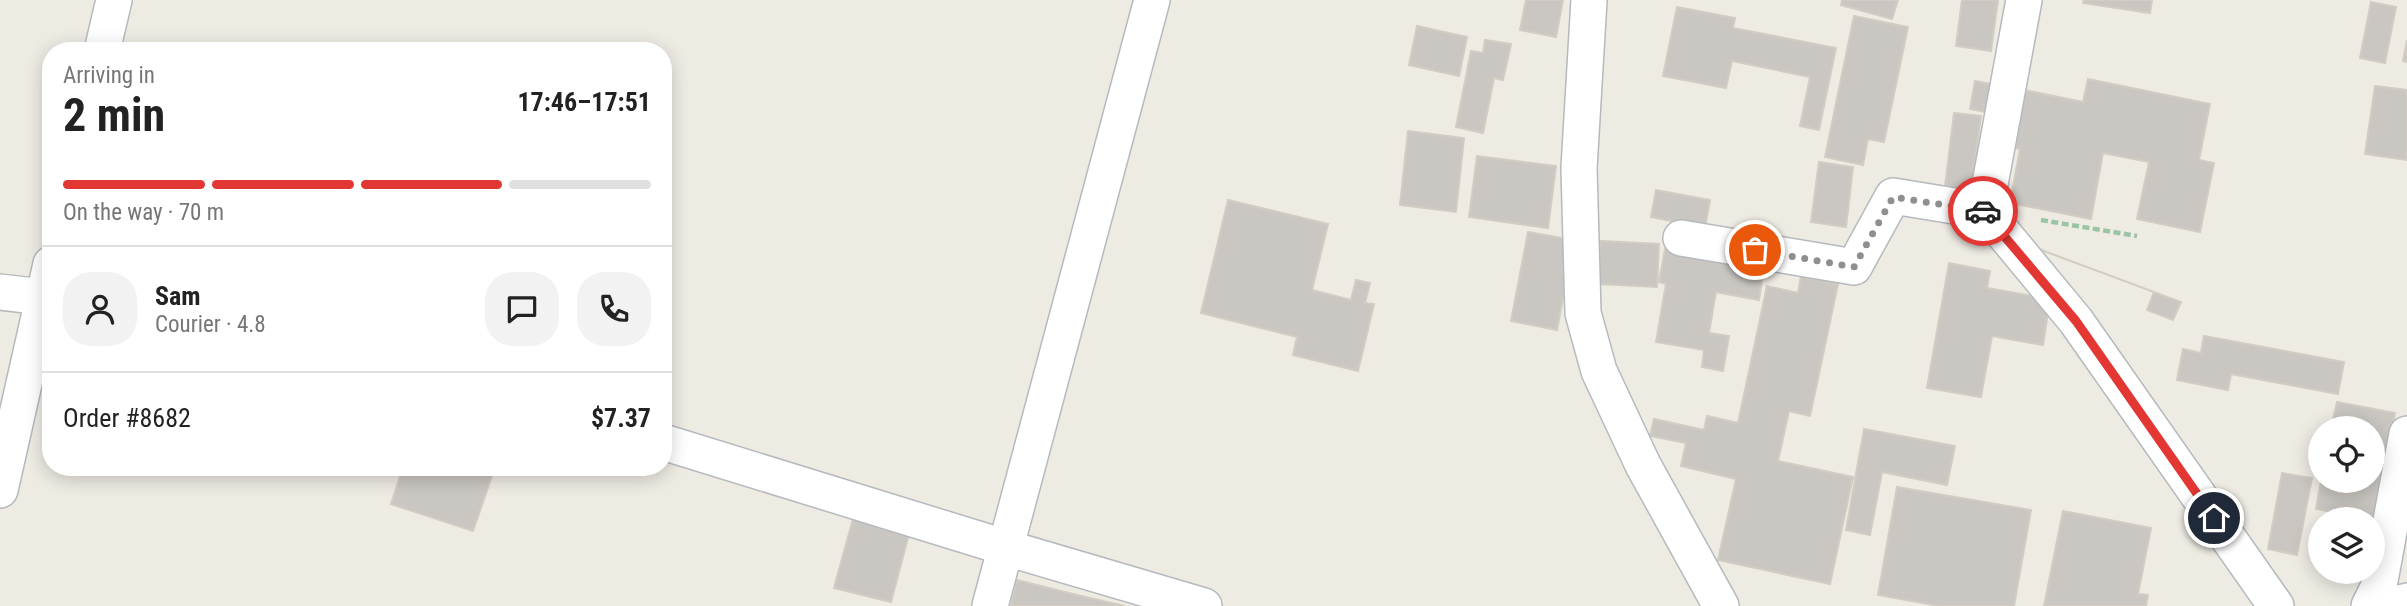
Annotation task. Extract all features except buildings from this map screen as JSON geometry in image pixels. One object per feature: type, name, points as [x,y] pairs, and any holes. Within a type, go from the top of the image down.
[{"type":"street","points":[[104,42],[114,0]]},
{"type":"street","points":[[990,606],[1152,0]]},
{"type":"street","points":[[1589,0],[1579,168],[1583,313],[1599,371],[1643,465],[1721,606]]},
{"type":"street","points":[[1984,211],[2024,0]]},
{"type":"street","points":[[1681,238],[1854,267],[1893,197],[1984,211],[2076,321],[2276,606]]},
{"type":"street","points":[[0,292],[42,287]]},
{"type":"street","points":[[0,491],[42,312]]},
{"type":"street","points":[[2369,606],[2379,586],[2407,433]]},
{"type":"street","points":[[672,445],[1203,606]]},
{"type":"street","points":[[2389,606],[2407,601]]},
{"type":"path","points":[[1984,211],[2137,236]]},
{"type":"way so far","points":[[1755,250],[1854,267],[1893,197],[1983,211]]},
{"type":"route","points":[[1983,211],[2076,321],[2214,518]]}]
